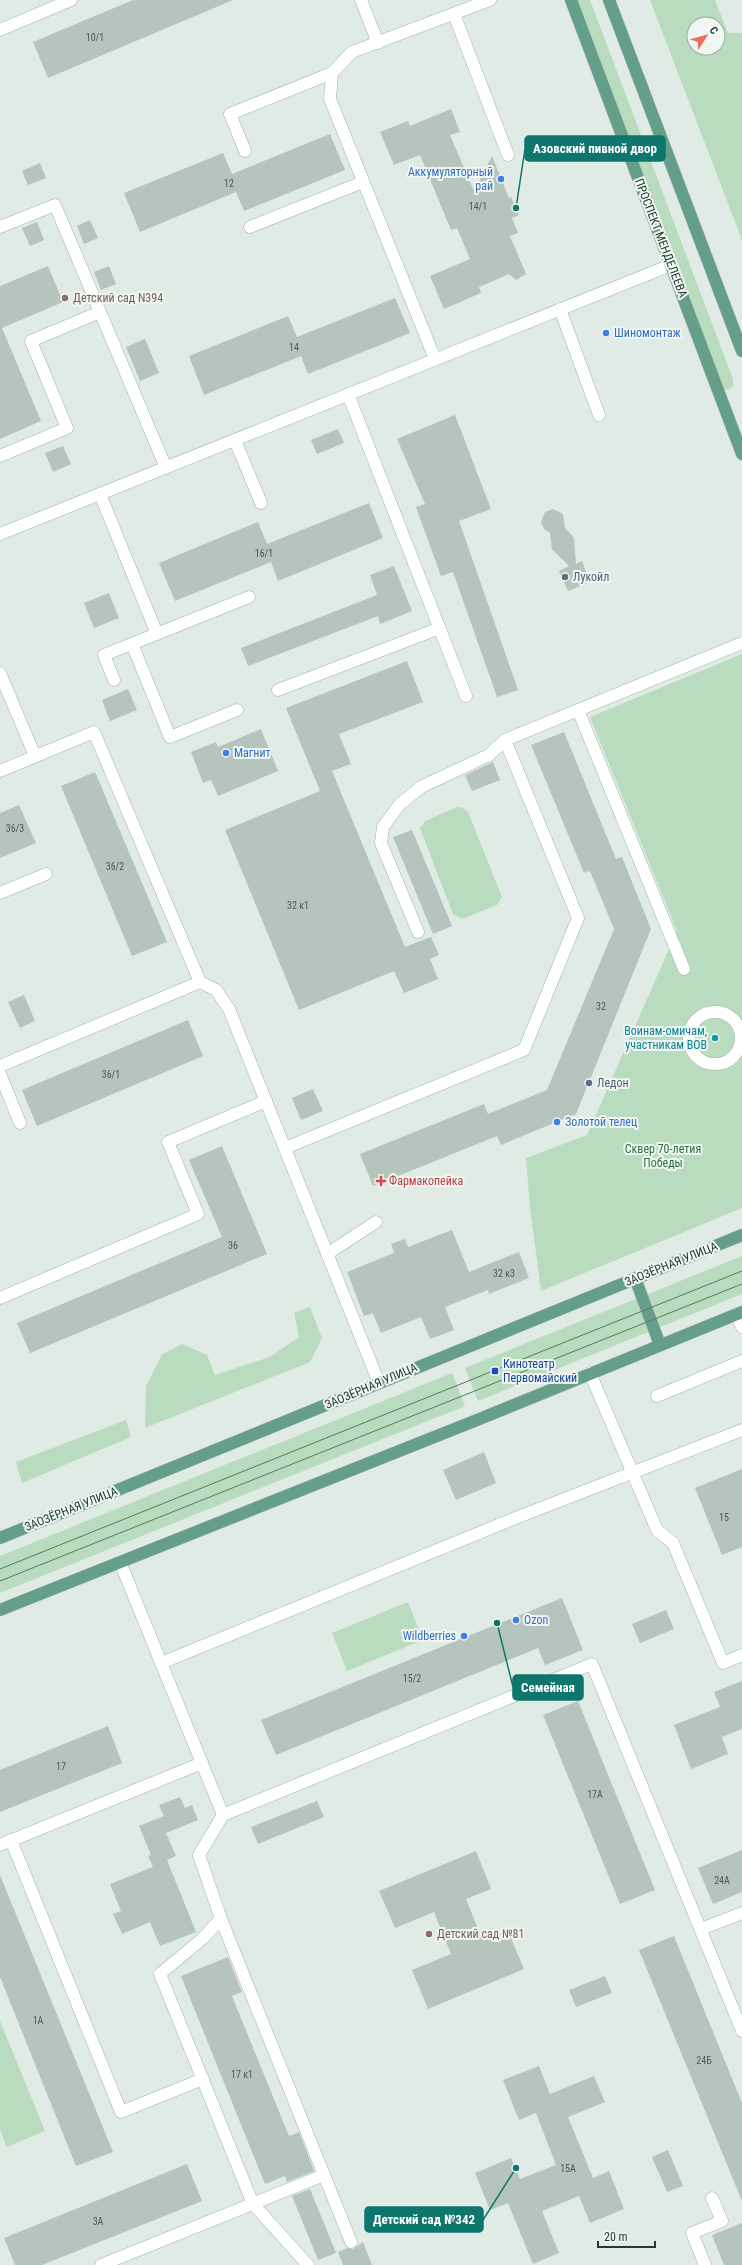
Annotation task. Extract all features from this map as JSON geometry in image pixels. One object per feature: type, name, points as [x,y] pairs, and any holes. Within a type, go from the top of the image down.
[{"type":"main road","name":"ПРОСПЕКТ МЕНДЕЛЕЕВА","points":[[571,0],[671,265],[737,423],[742,454]]},
{"type":"main road","points":[[609,0],[742,351]]},
{"type":"main road","name":"ЗАОЗЁРНАЯ УЛИЦА","points":[[0,1538],[742,1235]]},
{"type":"main road","points":[[635,1278],[660,1345]]},
{"type":"main road","points":[[0,1610],[477,1420],[739,1313]]},
{"type":"street","points":[[0,30],[71,0]]},
{"type":"street","points":[[361,0],[378,43]]},
{"type":"street","points":[[245,151],[230,114],[332,73],[352,52],[490,0]]},
{"type":"street","points":[[454,14],[508,154]]},
{"type":"street","points":[[332,73],[330,99],[435,359]]},
{"type":"street","points":[[250,227],[363,182]]},
{"type":"street","points":[[0,228],[55,205],[166,468]]},
{"type":"street","points":[[0,534],[671,265]]},
{"type":"street","points":[[560,309],[599,415]]},
{"type":"street","points":[[0,456],[67,428],[30,341],[100,312]]},
{"type":"street","points":[[348,394],[466,696]]},
{"type":"street","points":[[235,440],[261,503]]},
{"type":"street","points":[[100,494],[157,634]]},
{"type":"street","points":[[114,680],[104,656],[249,597]]},
{"type":"street","points":[[278,690],[440,628]]},
{"type":"street","points":[[418,932],[381,843],[383,828],[399,805],[421,787],[489,755],[505,740],[742,643]]},
{"type":"street","points":[[132,644],[170,737],[237,710]]},
{"type":"street","points":[[0,673],[35,756]]},
{"type":"street","points":[[578,710],[684,969]]},
{"type":"street","points":[[0,771],[94,732],[200,982],[216,990],[228,1009],[379,1383]]},
{"type":"street","points":[[285,1148],[524,1050],[578,918],[505,740]]},
{"type":"street","points":[[0,893],[46,874]]},
{"type":"street","points":[[0,1066],[200,982]]},
{"type":"street","points":[[713,1012],[729,1016],[735,1021],[740,1035],[738,1049],[734,1055],[721,1063],[713,1063],[698,1057],[690,1042],[690,1034],[695,1022],[704,1014],[713,1012]]},
{"type":"street","points":[[0,1074],[20,1123]]},
{"type":"street","points":[[0,1298],[198,1214],[168,1142],[266,1101]]},
{"type":"street","points":[[327,1254],[376,1222]]},
{"type":"street","points":[[739,1313],[742,1327]]},
{"type":"street","points":[[657,1396],[742,1361]]},
{"type":"street","points":[[590,1373],[657,1530],[673,1543],[723,1663],[742,1656]]},
{"type":"street","points":[[161,1663],[518,1517],[634,1474],[742,1430]]},
{"type":"street","points":[[120,1562],[223,1815]]},
{"type":"street","points":[[351,2242],[221,1919],[199,1855],[223,1815],[592,1664],[742,2031]]},
{"type":"street","points":[[0,1845],[202,1763]]},
{"type":"street","points":[[11,1840],[121,2112],[203,2079]]},
{"type":"street","points":[[700,1929],[742,1913]]},
{"type":"street","points":[[221,1919],[202,1940],[160,1974],[253,2204],[308,2265]]},
{"type":"street","points":[[101,2265],[324,2175]]},
{"type":"street","points":[[705,2265],[692,2233],[722,2221],[712,2198]]},
{"type":"green space","points":[[576,0],[590,0],[733,379],[733,386],[728,390],[724,389]]},
{"type":"green space","points":[[650,0],[715,0],[721,16],[686,16],[686,56],[726,56],[726,28],[728,33],[742,33],[742,240]]},
{"type":"green space","name":"Сквер 70-летия Победы","points":[[742,654],[742,1208],[541,1291],[530,1207],[526,1158],[587,1135],[677,931],[590,717]]},
{"type":"green space","points":[[457,807],[463,808],[468,812],[502,897],[497,905],[462,919],[453,914],[420,828],[425,821]]},
{"type":"green space","points":[[742,1256],[742,1294],[478,1401],[465,1368]]},
{"type":"green space","points":[[310,1307],[322,1338],[310,1362],[145,1428],[146,1386],[162,1354],[182,1344],[207,1355],[215,1375],[270,1357],[299,1337],[294,1313]]},
{"type":"green space","points":[[452,1373],[465,1406],[0,1593],[0,1556]]},
{"type":"green space","points":[[126,1420],[131,1437],[22,1483],[16,1462]]},
{"type":"green space","points":[[408,1602],[423,1640],[347,1671],[332,1633]]},
{"type":"green space","points":[[0,2021],[45,2131],[7,2147],[0,2130]]},
{"type":"building","points":[[133,0],[233,0],[48,78],[33,42]]},
{"type":"building","points":[[451,109],[460,132],[450,135],[474,191],[492,156],[509,198],[511,197],[519,215],[512,218],[518,233],[510,236],[526,274],[516,280],[509,274],[479,287],[481,293],[444,309],[430,276],[470,259],[457,228],[451,230],[420,155],[394,165],[380,132],[408,121],[410,126]]},
{"type":"building","points":[[330,134],[345,170],[244,211],[236,192],[140,232],[124,193],[223,153],[232,174]]},
{"type":"building","points":[[40,163],[46,178],[28,185],[22,171]]},
{"type":"building","points":[[90,220],[98,238],[84,244],[77,226]]},
{"type":"building","points":[[37,222],[44,240],[30,246],[22,228]]},
{"type":"building","points":[[48,266],[63,302],[2,328],[41,421],[0,439],[0,286]]},
{"type":"building","points":[[109,266],[116,284],[101,290],[94,272]]},
{"type":"building","points":[[395,298],[410,333],[308,374],[301,356],[204,395],[189,356],[288,316],[297,337]]},
{"type":"building","points":[[145,339],[159,373],[140,381],[126,347]]},
{"type":"building","points":[[455,415],[491,509],[459,521],[518,690],[497,697],[453,572],[441,576],[416,507],[425,504],[397,439]]},
{"type":"building","points":[[338,429],[344,443],[317,454],[311,440]]},
{"type":"building","points":[[63,446],[71,464],[53,472],[45,453]]},
{"type":"building","points":[[369,503],[383,538],[278,581],[271,562],[175,601],[159,563],[258,522],[267,544]]},
{"type":"building","points":[[553,509],[563,514],[565,528],[574,538],[576,564],[582,561],[590,582],[568,591],[559,571],[569,566],[552,549],[550,533],[544,529],[541,522],[545,512]]},
{"type":"building","points":[[394,566],[412,611],[380,624],[378,616],[248,666],[241,648],[377,595],[370,575]]},
{"type":"building","points":[[109,593],[119,618],[94,628],[84,603]]},
{"type":"building","points":[[407,661],[423,702],[339,734],[351,764],[332,771],[405,947],[431,937],[439,955],[430,959],[438,979],[404,993],[394,971],[299,1010],[225,830],[320,791],[286,708]]},
{"type":"building","points":[[128,689],[137,710],[110,721],[102,700]]},
{"type":"building","points":[[261,729],[278,771],[218,796],[211,780],[203,783],[191,752],[216,742],[218,747]]},
{"type":"building","points":[[564,732],[616,859],[622,857],[651,929],[576,1114],[501,1145],[497,1136],[373,1186],[360,1154],[484,1104],[488,1114],[547,1090],[614,929],[590,871],[584,873],[531,745]]},
{"type":"building","points":[[493,762],[500,780],[472,791],[465,775]]},
{"type":"building","points":[[95,772],[167,942],[132,956],[61,786]]},
{"type":"building","points":[[19,805],[36,843],[0,858],[0,813]]},
{"type":"building","points":[[412,830],[452,926],[433,934],[393,837]]},
{"type":"building","points":[[24,995],[35,1021],[20,1028],[8,1002]]},
{"type":"building","points":[[188,1020],[203,1056],[37,1126],[22,1090]]},
{"type":"building","points":[[313,1089],[323,1111],[301,1120],[292,1098]]},
{"type":"building","points":[[222,1146],[267,1254],[30,1353],[17,1323],[222,1237],[189,1160]]},
{"type":"building","points":[[452,1230],[469,1272],[519,1252],[529,1278],[489,1294],[488,1290],[445,1307],[454,1330],[430,1339],[421,1317],[381,1333],[373,1313],[364,1316],[347,1272],[394,1253],[391,1244],[405,1239],[408,1247]]},
{"type":"building","points":[[484,1452],[496,1483],[456,1500],[443,1470]]},
{"type":"building","points":[[742,1469],[742,1547],[722,1555],[695,1488]]},
{"type":"building","points":[[562,1598],[583,1650],[545,1665],[538,1648],[276,1755],[261,1720]]},
{"type":"building","points":[[666,1610],[674,1629],[640,1643],[632,1624]]},
{"type":"building","points":[[742,1681],[742,1729],[722,1737],[728,1754],[691,1769],[674,1725],[720,1707],[714,1692]]},
{"type":"building","points":[[578,1701],[655,1890],[620,1904],[543,1715]]},
{"type":"building","points":[[108,1726],[122,1763],[0,1812],[0,1770]]},
{"type":"building","points":[[180,1797],[185,1808],[192,1805],[198,1820],[166,1833],[176,1856],[167,1860],[196,1932],[160,1946],[150,1922],[122,1934],[113,1914],[121,1911],[110,1884],[153,1867],[148,1856],[151,1855],[139,1826],[164,1816],[159,1805]]},
{"type":"building","points":[[317,1801],[324,1817],[258,1844],[251,1827]]},
{"type":"building","points":[[742,1850],[742,1892],[713,1904],[698,1868]]},
{"type":"building","points":[[476,1851],[491,1889],[466,1899],[483,1941],[508,1931],[524,1969],[428,2009],[412,1970],[451,1954],[434,1912],[395,1928],[379,1891]]},
{"type":"building","points":[[0,1875],[113,2152],[76,2166],[0,1977]]},
{"type":"building","points":[[674,1936],[742,2103],[742,2201],[639,1950]]},
{"type":"building","points":[[228,1957],[242,1992],[232,1996],[289,2136],[299,2132],[314,2171],[287,2182],[285,2176],[265,2184],[181,1976]]},
{"type":"building","points":[[605,1976],[612,1993],[576,2007],[569,1990]]},
{"type":"building","points":[[539,2066],[550,2094],[594,2076],[605,2102],[568,2117],[593,2178],[609,2171],[624,2209],[590,2223],[579,2196],[542,2211],[559,2253],[533,2264],[508,2203],[490,2210],[475,2173],[511,2158],[520,2179],[556,2165],[536,2113],[519,2120],[503,2080]]},
{"type":"building","points":[[668,2150],[683,2186],[667,2192],[652,2157]]},
{"type":"building","points":[[187,2164],[202,2201],[42,2265],[15,2265],[4,2238]]},
{"type":"building","points":[[310,2189],[336,2253],[318,2260],[292,2196]]},
{"type":"building","points":[[742,2223],[742,2265],[724,2265],[712,2235]]},
{"type":"building","points":[[363,2242],[372,2265],[343,2265],[338,2252],[347,2248],[353,2249]]},
{"type":"tram line","points":[[0,1569],[742,1271]]},
{"type":"tram line","points":[[0,1581],[742,1284]]},
{"type":"place","name":"Аккумуляторный рай","points":[[501,179]]},
{"type":"place","name":"Азовский пивной двор","points":[[516,208]]},
{"type":"place","name":"Детский сад N394","points":[[65,298]]},
{"type":"place","name":"Шиномонтаж","points":[[606,333]]},
{"type":"place","name":"Лукойл","points":[[565,577]]},
{"type":"place","name":"Магнит","points":[[226,753]]},
{"type":"place","name":"Воинам-омичам, участникам ВОВ","points":[[715,1038]]},
{"type":"place","name":"Ледон","points":[[589,1083]]},
{"type":"place","name":"Золотой телец","points":[[557,1122]]},
{"type":"place","name":"Фармакопейка","points":[[381,1181]]},
{"type":"place","name":"Кинотеатр Первомайский","points":[[495,1371]]},
{"type":"place","name":"Ozon","points":[[516,1620]]},
{"type":"place","name":"Семейная","points":[[497,1623]]},
{"type":"place","name":"Wildberries","points":[[464,1636]]},
{"type":"place","name":"Детский сад №81","points":[[429,1934]]},
{"type":"place","name":"Детский сад №342","points":[[516,2168]]}]
